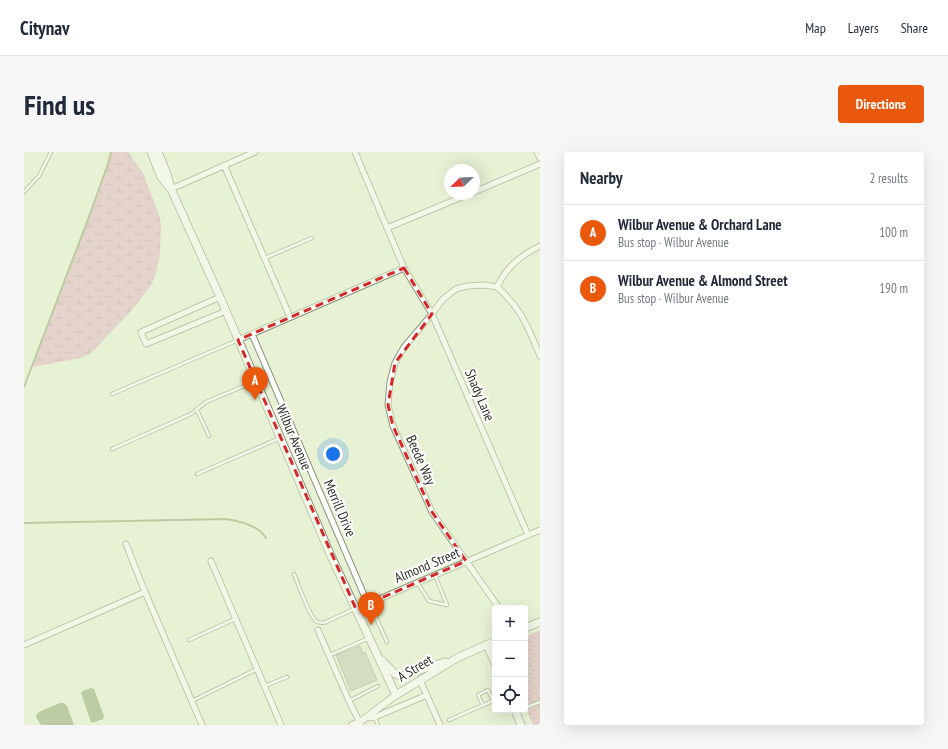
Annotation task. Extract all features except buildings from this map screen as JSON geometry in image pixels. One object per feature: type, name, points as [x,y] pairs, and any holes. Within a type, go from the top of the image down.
[{"type":"main road","name":"Wilbur Avenue","points":[[150,152],[161,177],[171,189]]},
{"type":"main road","name":"Wilbur Avenue","points":[[158,152],[171,189],[226,311],[331,556],[396,695]]},
{"type":"main road","points":[[528,627],[540,622]]},
{"type":"main road","name":"A Street","points":[[396,695],[457,658],[492,642]]},
{"type":"main road","points":[[487,645],[492,656]]},
{"type":"main road","points":[[376,652],[395,674],[401,676],[457,658]]},
{"type":"main road","points":[[518,713],[521,725]]},
{"type":"street","points":[[171,189],[255,152]]},
{"type":"street","name":"Shady Lane","points":[[355,152],[404,268],[432,314],[528,535]]},
{"type":"street","points":[[537,152],[540,158]]},
{"type":"street","points":[[480,189],[540,164]]},
{"type":"street","points":[[224,165],[290,317]]},
{"type":"street","points":[[387,228],[454,200]]},
{"type":"street","points":[[540,246],[521,256],[512,263],[501,278],[497,287],[517,306],[540,356]]},
{"type":"street","points":[[238,340],[404,268]]},
{"type":"street","name":"Beede Way","points":[[497,287],[473,285],[456,289],[443,299],[404,347],[395,363],[390,382],[388,405],[393,426],[432,512],[497,605]]},
{"type":"street","points":[[220,298],[141,332],[146,344],[226,311]]},
{"type":"street","name":"Merrill Drive","points":[[252,334],[369,603]]},
{"type":"street","name":"Almond Street","points":[[356,608],[540,530]]},
{"type":"street","points":[[126,544],[202,725]]},
{"type":"street","points":[[211,561],[281,725]]},
{"type":"street","points":[[24,645],[145,592]]},
{"type":"street","points":[[318,630],[348,701],[362,722]]},
{"type":"street","points":[[420,680],[440,725]]},
{"type":"street","name":"A Street","points":[[352,725],[362,722],[373,715],[396,695]]},
{"type":"street","points":[[373,715],[427,696]]},
{"type":"lane","points":[[24,192],[39,176],[51,152]]},
{"type":"lane","points":[[264,258],[312,238]]},
{"type":"lane","points":[[112,394],[238,340]]},
{"type":"lane","points":[[112,449],[191,414],[206,402],[256,381]]},
{"type":"lane","points":[[197,410],[209,436]]},
{"type":"lane","points":[[197,474],[280,438]]},
{"type":"lane","name":"Almond Street","points":[[294,574],[313,617],[317,621],[323,623],[356,608]]},
{"type":"lane","points":[[417,582],[429,601],[447,605],[435,574]]},
{"type":"lane","points":[[369,603],[387,642]]},
{"type":"lane","points":[[189,640],[236,619]]},
{"type":"lane","points":[[329,655],[369,638]]},
{"type":"lane","points":[[191,701],[257,670]]},
{"type":"lane","points":[[264,686],[287,678]]},
{"type":"lane","points":[[348,701],[378,686]]},
{"type":"lane","points":[[483,705],[478,695],[488,690],[492,697]]},
{"type":"lane","points":[[449,720],[492,701]]},
{"type":"lane","points":[[528,707],[540,701]]},
{"type":"lane","points":[[373,715],[378,725]]},
{"type":"path","points":[[540,653],[531,661],[529,668],[540,701]]},
{"type":"highlighted area","points":[[404,268],[432,314],[395,363],[388,405],[393,426],[432,512],[466,561],[356,609],[238,340]]},
{"type":"green space","points":[[111,152],[128,152],[143,173],[159,215],[161,224],[160,254],[155,277],[151,285],[133,309],[91,353],[81,358],[32,367],[87,222]]},
{"type":"green space","points":[[540,630],[540,725],[533,725],[528,713],[528,636]]},
{"type":"shaded area","points":[[91,688],[94,689],[104,716],[103,719],[92,723],[81,693]]},
{"type":"shaded area","points":[[60,703],[64,703],[67,706],[74,725],[41,725],[36,717],[37,714]]},
{"type":"waterway","points":[[24,387],[87,222],[111,152]]},
{"type":"waterway","points":[[24,523],[226,519],[243,522],[254,527],[266,538]]},
{"type":"place","name":"Wilbur Avenue & Orchard Lane","points":[[255,400]]},
{"type":"place","name":"Wilbur Avenue & Almond Street","points":[[371,625]]}]
